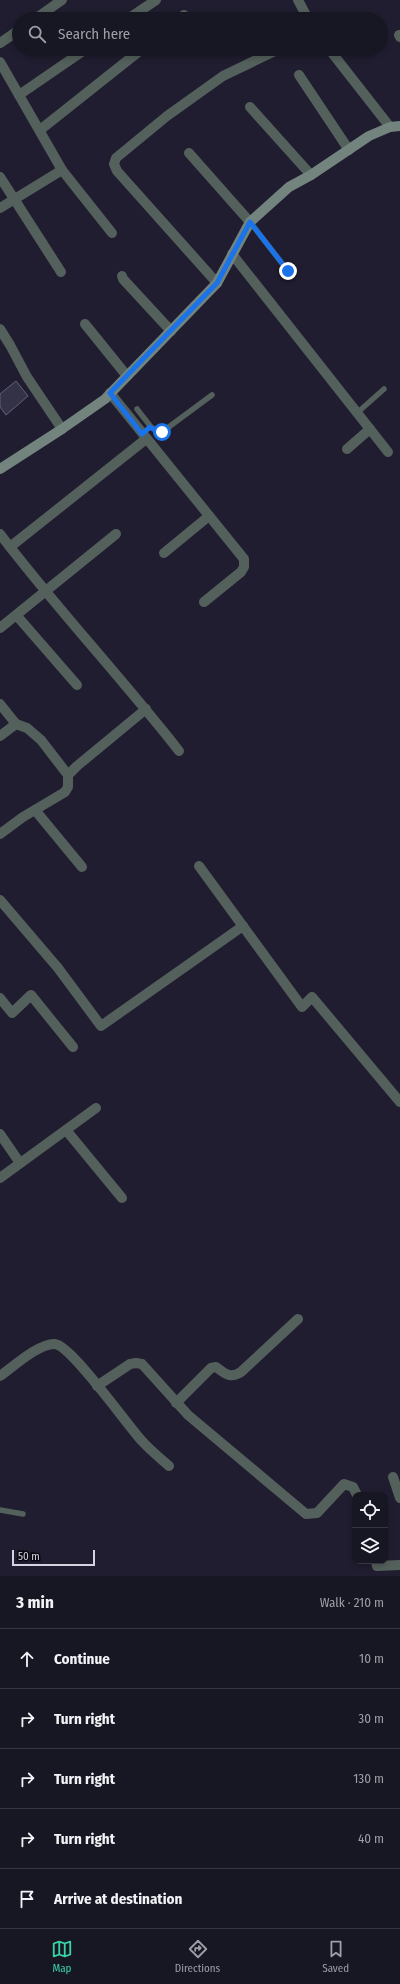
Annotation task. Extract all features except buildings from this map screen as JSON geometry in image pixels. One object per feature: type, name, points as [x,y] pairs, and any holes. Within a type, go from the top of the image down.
[{"type":"street","points":[[45,12],[62,0]]},
{"type":"street","points":[[138,12],[156,0]]},
{"type":"street","points":[[298,0],[304,12]]},
{"type":"street","points":[[0,43],[12,35]]},
{"type":"street","points":[[20,95],[76,56]]},
{"type":"street","points":[[40,130],[133,56]]},
{"type":"street","points":[[217,283],[117,171],[114,164],[116,158],[167,116],[223,76],[264,56]]},
{"type":"street","points":[[334,56],[390,128]]},
{"type":"street","points":[[0,62],[62,170],[112,232]]},
{"type":"street","points":[[299,75],[349,150]]},
{"type":"street","points":[[250,107],[311,175]]},
{"type":"street","points":[[0,469],[62,429],[110,393],[217,283],[250,222],[289,187],[311,175],[369,136],[400,126]]},
{"type":"street","points":[[189,153],[250,222]]},
{"type":"street","points":[[0,208],[62,170]]},
{"type":"street","points":[[0,178],[61,272]]},
{"type":"street","points":[[232,254],[388,452]]},
{"type":"street","points":[[122,276],[123,279],[171,331]]},
{"type":"street","points":[[86,324],[127,376]]},
{"type":"street","points":[[0,329],[26,378],[62,429]]},
{"type":"street","points":[[110,393],[244,560],[244,567],[241,572],[204,602]]},
{"type":"street","points":[[347,449],[370,429]]},
{"type":"street","points":[[10,547],[144,437]]},
{"type":"street","points":[[164,553],[209,516]]},
{"type":"street","points":[[0,534],[45,591],[146,709],[179,751]]},
{"type":"street","points":[[0,628],[17,616],[45,591],[116,534]]},
{"type":"street","points":[[17,616],[77,685]]},
{"type":"street","points":[[0,704],[16,724],[28,728],[41,740],[68,775],[68,787],[64,792],[0,834]]},
{"type":"street","points":[[68,775],[146,709]]},
{"type":"street","points":[[0,736],[16,724]]},
{"type":"street","points":[[35,810],[82,867]]},
{"type":"street","points":[[199,866],[302,1007],[312,997],[400,1102]]},
{"type":"street","points":[[0,900],[58,968],[101,1026],[243,926]]},
{"type":"street","points":[[0,998],[12,1013],[31,995],[73,1047]]},
{"type":"street","points":[[0,1178],[96,1108]]},
{"type":"street","points":[[66,1130],[122,1198]]},
{"type":"street","points":[[0,1134],[20,1163]]},
{"type":"street","points":[[176,1403],[213,1367],[232,1377],[241,1372],[298,1319]]},
{"type":"street","points":[[0,1376],[46,1344],[56,1344],[73,1356],[142,1442],[169,1466]]},
{"type":"street","points":[[97,1386],[130,1364],[142,1364],[176,1403],[306,1514],[317,1513],[344,1484],[352,1487],[355,1492]]},
{"type":"street","points":[[393,1477],[400,1498]]},
{"type":"street","points":[[377,1564],[377,1566],[400,1566]]},
{"type":"lane","points":[[250,222],[288,271]]},
{"type":"lane","points":[[357,413],[384,389]]},
{"type":"lane","points":[[137,408],[150,427],[158,432],[162,432],[212,395]]},
{"type":"lane","points":[[144,437],[150,427]]},
{"type":"lane","points":[[0,1510],[23,1514]]},
{"type":"route","points":[[162,432],[158,432],[150,427],[142,434],[110,393],[217,283],[250,222],[288,271]]}]
